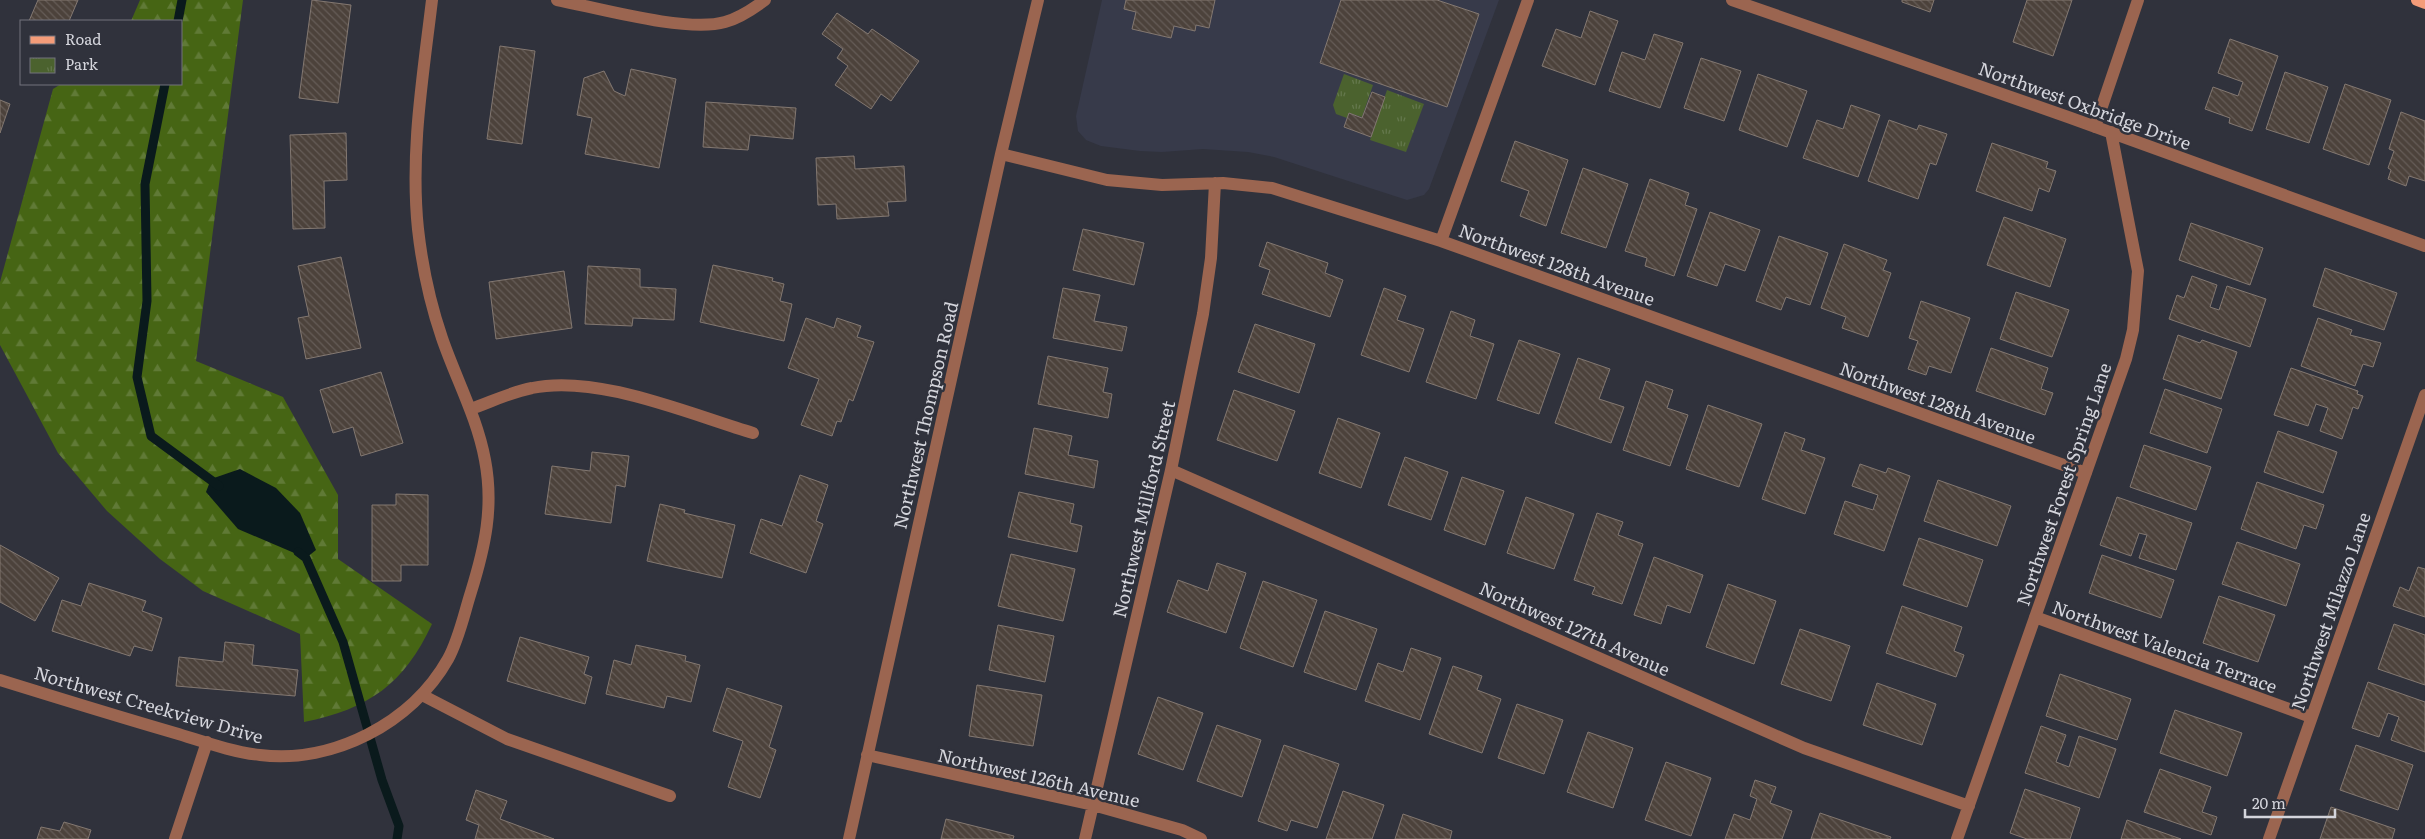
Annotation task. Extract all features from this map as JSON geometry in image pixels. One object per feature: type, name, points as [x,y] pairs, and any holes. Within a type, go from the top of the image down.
[{"type":"main road","points":[[2417,0],[2425,3]]},
{"type":"street","name":"Northwest Creekview Drive","points":[[0,680],[207,742],[259,755],[296,756],[331,748],[358,739],[394,721],[422,695],[448,658],[485,548],[489,502],[486,468],[471,409],[442,338],[426,281],[418,228],[416,170],[418,121],[432,0]]},
{"type":"street","points":[[557,0],[695,25],[724,22],[752,10],[765,0]]},
{"type":"street","name":"Northwest Thompson Road","points":[[849,839],[1001,154],[1038,0]]},
{"type":"street","points":[[1441,241],[1528,0]]},
{"type":"street","name":"Northwest Oxbridge Drive","points":[[1732,0],[2095,126],[2425,246]]},
{"type":"street","points":[[2095,126],[2138,0]]},
{"type":"street","name":"Northwest Forest Spring Lane","points":[[1957,839],[2126,359],[2133,330],[2138,271],[2111,132]]},
{"type":"street","name":"Northwest 128th Avenue","points":[[1001,154],[1107,180],[1162,185],[1215,183],[1272,188],[1441,241],[2086,474]]},
{"type":"street","name":"Northwest Millford Street","points":[[1085,839],[1171,470],[1203,314],[1211,258],[1215,183]]},
{"type":"street","points":[[471,409],[532,388],[574,384],[614,390],[753,433]]},
{"type":"street","name":"Northwest Milazzo Lane","points":[[2269,839],[2425,394]]},
{"type":"street","name":"Northwest 127th Avenue","points":[[1171,470],[1804,748],[1969,806]]},
{"type":"street","name":"Northwest Valencia Terrace","points":[[2035,617],[2311,717]]},
{"type":"street","points":[[422,695],[507,739],[670,796]]},
{"type":"street","points":[[175,839],[207,742]]},
{"type":"street","name":"Northwest 126th Avenue","points":[[867,754],[1093,805],[1182,830],[1201,839]]},
{"type":"shaded area","points":[[1102,0],[1499,0],[1429,189],[1424,195],[1407,200],[1274,157],[1248,152],[1203,149],[1162,152],[1140,151],[1101,146],[1086,140],[1078,131],[1076,116]]},
{"type":"shaded area","points":[[240,469],[276,488],[300,513],[316,550],[306,558],[238,529],[206,492],[211,479]]},
{"type":"green space","points":[[140,0],[243,0],[196,361],[283,397],[338,495],[338,559],[432,624],[409,663],[382,691],[347,710],[327,717],[304,722],[300,634],[203,591],[160,559],[107,511],[58,453],[0,345],[0,282],[53,89],[59,85],[182,85],[182,20],[131,20]]},
{"type":"green space","points":[[1344,74],[1373,85],[1362,117],[1349,113],[1347,118],[1336,114],[1333,105]]},
{"type":"green space","points":[[1387,90],[1424,104],[1406,152],[1370,140]]},
{"type":"building","points":[[38,0],[78,0],[69,20],[29,20]]},
{"type":"building","points":[[312,0],[351,5],[338,103],[299,98]]},
{"type":"building","points":[[1126,0],[1215,0],[1209,28],[1196,25],[1195,31],[1174,26],[1171,38],[1132,29],[1136,12],[1124,9]]},
{"type":"building","points":[[1341,0],[1437,0],[1479,14],[1447,107],[1320,63]]},
{"type":"building","points":[[1902,0],[1934,0],[1930,12],[1902,2]]},
{"type":"building","points":[[2027,0],[2072,0],[2053,56],[2013,42]]},
{"type":"building","points":[[1590,11],[1618,21],[1595,85],[1542,66],[1556,29],[1581,38]]},
{"type":"building","points":[[837,13],[868,34],[872,29],[919,61],[891,101],[881,94],[871,109],[835,85],[848,66],[837,58],[843,49],[822,34]]},
{"type":"building","points":[[1654,34],[1683,43],[1660,108],[1609,91],[1622,52],[1645,60]]},
{"type":"building","points":[[2230,39],[2278,56],[2252,131],[2229,123],[2230,118],[2205,109],[2213,87],[2238,96],[2243,82],[2218,73]]},
{"type":"building","points":[[500,46],[535,51],[522,144],[487,139]]},
{"type":"building","points":[[1701,58],[1741,71],[1724,121],[1684,108]]},
{"type":"building","points":[[631,69],[676,79],[659,168],[585,154],[592,118],[577,115],[584,78],[604,71],[614,91],[625,96]]},
{"type":"building","points":[[2285,72],[2328,87],[2309,143],[2266,129]]},
{"type":"building","points":[[1758,74],[1807,91],[1787,147],[1739,130]]},
{"type":"building","points":[[2345,84],[2391,100],[2369,165],[2323,149]]},
{"type":"building","points":[[1372,92],[1385,97],[1371,137],[1344,127],[1349,113],[1362,118]]},
{"type":"building","points":[[0,100],[10,104],[0,133]]},
{"type":"building","points":[[706,102],[796,108],[793,139],[750,135],[748,150],[703,147]]},
{"type":"building","points":[[1851,105],[1880,115],[1858,177],[1803,158],[1817,120],[1843,129]]},
{"type":"building","points":[[2401,112],[2425,121],[2425,181],[2409,176],[2406,186],[2388,179],[2391,170],[2388,168],[2394,151],[2389,149]]},
{"type":"building","points":[[1889,120],[1917,130],[1919,125],[1947,134],[1936,165],[1930,163],[1918,199],[1868,181]]},
{"type":"building","points":[[346,133],[347,180],[324,181],[325,228],[293,229],[290,135]]},
{"type":"building","points":[[1515,141],[1568,160],[1546,226],[1520,216],[1529,191],[1501,181]]},
{"type":"building","points":[[1992,143],[2048,162],[2046,168],[2056,171],[2049,192],[2039,188],[2032,211],[1976,191]]},
{"type":"building","points":[[854,156],[855,169],[904,166],[906,201],[887,202],[889,216],[837,219],[836,204],[818,205],[816,158]]},
{"type":"building","points":[[1583,168],[1628,184],[1606,248],[1561,233]]},
{"type":"building","points":[[1650,179],[1689,193],[1685,205],[1697,209],[1674,276],[1645,266],[1647,258],[1625,251]]},
{"type":"building","points":[[1710,212],[1760,230],[1745,271],[1725,264],[1717,286],[1687,276]]},
{"type":"building","points":[[2004,217],[2066,239],[2050,287],[1987,265]]},
{"type":"building","points":[[2191,223],[2263,248],[2250,285],[2179,260]]},
{"type":"building","points":[[1083,229],[1144,243],[1134,285],[1073,270]]},
{"type":"building","points":[[1779,236],[1828,253],[1810,305],[1786,297],[1781,310],[1756,301]]},
{"type":"building","points":[[1267,242],[1328,263],[1325,273],[1343,280],[1330,317],[1262,294],[1270,270],[1259,266]]},
{"type":"building","points":[[1844,244],[1887,260],[1883,270],[1891,273],[1868,337],[1842,328],[1846,317],[1821,308]]},
{"type":"building","points":[[341,257],[361,348],[306,359],[298,318],[309,316],[298,266]]},
{"type":"building","points":[[713,265],[773,278],[772,281],[784,284],[780,301],[792,304],[784,341],[700,322]]},
{"type":"building","points":[[588,266],[640,269],[640,287],[676,289],[674,320],[633,318],[632,326],[585,324]]},
{"type":"building","points":[[2325,268],[2397,293],[2384,330],[2313,306]]},
{"type":"building","points":[[564,271],[572,328],[496,339],[489,282]]},
{"type":"building","points":[[2192,276],[2217,285],[2210,307],[2219,310],[2227,286],[2266,299],[2250,347],[2169,319],[2177,295],[2184,298]]},
{"type":"building","points":[[1063,288],[1100,295],[1094,321],[1127,327],[1122,351],[1053,338]]},
{"type":"building","points":[[1384,288],[1406,296],[1397,320],[1424,329],[1409,372],[1361,355]]},
{"type":"building","points":[[2016,292],[2069,310],[2052,357],[2000,339]]},
{"type":"building","points":[[1921,301],[1970,318],[1951,373],[1929,366],[1926,375],[1908,369],[1918,341],[1909,338]]},
{"type":"building","points":[[1451,311],[1475,320],[1470,336],[1494,344],[1476,399],[1426,382]]},
{"type":"building","points":[[806,318],[834,328],[837,318],[861,326],[857,337],[874,342],[853,401],[849,399],[841,422],[837,421],[832,436],[801,425],[819,379],[788,368]]},
{"type":"building","points":[[2318,318],[2352,330],[2350,335],[2381,343],[2373,367],[2363,364],[2355,386],[2301,366]]},
{"type":"building","points":[[1255,324],[1315,344],[1299,393],[1238,372]]},
{"type":"building","points":[[2178,335],[2200,343],[2202,340],[2237,352],[2221,399],[2163,379]]},
{"type":"building","points":[[1519,340],[1560,354],[1539,414],[1497,400]]},
{"type":"building","points":[[1991,348],[2048,368],[2041,389],[2053,393],[2045,415],[1976,391]]},
{"type":"building","points":[[1048,356],[1108,368],[1103,392],[1112,394],[1108,418],[1038,404]]},
{"type":"building","points":[[1578,358],[1610,369],[1599,399],[1624,407],[1611,443],[1555,423]]},
{"type":"building","points":[[2291,368],[2358,391],[2357,394],[2363,396],[2358,409],[2353,407],[2342,439],[2320,431],[2328,408],[2316,404],[2308,426],[2274,415]]},
{"type":"building","points":[[381,372],[403,443],[361,456],[353,427],[333,433],[320,390]]},
{"type":"building","points":[[1646,381],[1673,390],[1667,408],[1688,415],[1670,466],[1623,450]]},
{"type":"building","points":[[2165,389],[2222,409],[2207,453],[2150,433]]},
{"type":"building","points":[[1234,390],[1295,411],[1277,461],[1217,440]]},
{"type":"building","points":[[1708,405],[1762,424],[1739,487],[1686,469]]},
{"type":"building","points":[[1338,418],[1380,433],[1361,488],[1319,473]]},
{"type":"building","points":[[1034,428],[1072,436],[1068,455],[1098,461],[1094,488],[1025,474]]},
{"type":"building","points":[[2278,431],[2337,452],[2323,493],[2264,472]]},
{"type":"building","points":[[1785,432],[1805,439],[1801,450],[1825,458],[1805,514],[1762,499]]},
{"type":"building","points":[[2144,445],[2211,467],[2196,510],[2130,487]]},
{"type":"building","points":[[592,452],[629,456],[625,487],[616,485],[611,523],[545,514],[552,466],[590,471]]},
{"type":"building","points":[[1405,457],[1448,472],[1431,520],[1388,505]]},
{"type":"building","points":[[1860,464],[1886,473],[1888,468],[1910,476],[1884,551],[1834,534],[1845,501],[1873,510],[1878,495],[1852,486]]},
{"type":"building","points":[[800,475],[828,485],[816,521],[823,524],[806,573],[750,553],[761,519],[782,526]]},
{"type":"building","points":[[1462,477],[1504,491],[1485,545],[1444,530]]},
{"type":"building","points":[[1938,480],[2011,506],[1997,546],[1924,521]]},
{"type":"building","points":[[2257,482],[2324,505],[2316,529],[2304,525],[2296,549],[2241,529]]},
{"type":"building","points":[[1019,492],[1074,504],[1070,523],[1082,526],[1077,552],[1008,537]]},
{"type":"building","points":[[396,494],[428,495],[428,565],[401,565],[401,581],[372,581],[372,505],[396,505]]},
{"type":"building","points":[[1526,497],[1574,514],[1554,569],[1507,553]]},
{"type":"building","points":[[2117,497],[2192,523],[2176,570],[2139,558],[2147,535],[2139,533],[2131,556],[2100,545]]},
{"type":"building","points":[[660,504],[685,510],[684,513],[735,525],[722,578],[647,561]]},
{"type":"building","points":[[1597,513],[1623,522],[1618,535],[1643,544],[1622,604],[1592,594],[1595,587],[1574,580]]},
{"type":"building","points":[[1919,538],[1983,560],[1967,607],[1903,585]]},
{"type":"building","points":[[2237,542],[2300,564],[2286,606],[2222,584]]},
{"type":"building","points":[[0,545],[59,578],[35,621],[0,602]]},
{"type":"building","points":[[1011,554],[1075,569],[1063,621],[998,606]]},
{"type":"building","points":[[2102,555],[2174,580],[2161,618],[2089,593]]},
{"type":"building","points":[[1654,557],[1703,575],[1690,613],[1667,605],[1661,624],[1634,615]]},
{"type":"building","points":[[1217,563],[1246,573],[1226,633],[1167,612],[1178,580],[1208,591]]},
{"type":"building","points":[[2418,567],[2425,569],[2425,617],[2393,606],[2400,587],[2409,591]]},
{"type":"building","points":[[1263,581],[1317,600],[1293,667],[1240,648]]},
{"type":"building","points":[[89,583],[146,601],[142,611],[162,618],[152,651],[134,646],[130,656],[52,631],[62,600],[81,606]]},
{"type":"building","points":[[1728,584],[1776,601],[1754,664],[1706,647]]},
{"type":"building","points":[[2219,596],[2275,615],[2258,662],[2203,643]]},
{"type":"building","points":[[1902,606],[1962,627],[1954,651],[1964,655],[1956,677],[1886,653]]},
{"type":"building","points":[[1325,611],[1377,629],[1356,690],[1304,672]]},
{"type":"building","points":[[2394,624],[2425,635],[2425,685],[2378,669]]},
{"type":"building","points":[[998,625],[1054,636],[1045,682],[989,670]]},
{"type":"building","points":[[1800,629],[1850,646],[1831,701],[1781,684]]},
{"type":"building","points":[[520,637],[589,657],[584,674],[592,677],[585,704],[507,681]]},
{"type":"building","points":[[225,642],[254,645],[252,665],[298,670],[295,696],[176,686],[179,657],[223,662]]},
{"type":"building","points":[[636,645],[686,656],[685,661],[700,665],[691,702],[667,696],[664,708],[606,694],[614,660],[631,665]]},
{"type":"building","points":[[1411,648],[1441,658],[1420,720],[1365,701],[1378,663],[1403,672]]},
{"type":"building","points":[[1453,666],[1482,676],[1477,690],[1501,699],[1482,753],[1429,734]]},
{"type":"building","points":[[2060,674],[2131,699],[2117,740],[2046,716]]},
{"type":"building","points":[[2368,682],[2425,702],[2425,752],[2391,740],[2399,717],[2388,713],[2379,737],[2352,728]]},
{"type":"building","points":[[1877,683],[1936,704],[1922,745],[1863,725]]},
{"type":"building","points":[[977,685],[1042,695],[1033,746],[969,736]]},
{"type":"building","points":[[727,688],[782,706],[769,747],[776,750],[760,798],[728,787],[743,741],[713,731]]},
{"type":"building","points":[[1158,697],[1203,713],[1183,770],[1138,754]]},
{"type":"building","points":[[1517,704],[1563,720],[1544,774],[1498,758]]},
{"type":"building","points":[[2175,710],[2242,733],[2227,776],[2160,753]]},
{"type":"building","points":[[1217,725],[1261,740],[1242,797],[1197,781]]},
{"type":"building","points":[[2041,726],[2066,735],[2056,762],[2069,767],[2079,736],[2116,749],[2099,798],[2025,773]]},
{"type":"building","points":[[1588,732],[1633,748],[1613,808],[1567,792]]},
{"type":"building","points":[[1284,745],[1339,764],[1317,828],[1291,820],[1287,831],[1258,821]]},
{"type":"building","points":[[2356,745],[2413,765],[2398,810],[2340,790]]},
{"type":"building","points":[[1666,762],[1711,778],[1691,836],[1645,820]]},
{"type":"building","points":[[2160,769],[2211,787],[2202,812],[2217,817],[2211,835],[2144,812]]},
{"type":"building","points":[[1755,780],[1776,787],[1770,803],[1792,811],[1782,839],[1725,839],[1734,814],[1750,820],[1757,799],[1750,796]]},
{"type":"building","points":[[2025,789],[2080,808],[2070,839],[2027,839],[2010,833]]},
{"type":"building","points":[[476,790],[507,801],[500,819],[554,839],[475,839],[479,825],[466,820]]},
{"type":"building","points":[[1343,791],[1384,805],[1372,839],[1326,839]]},
{"type":"building","points":[[2331,807],[2395,829],[2392,839],[2320,839]]},
{"type":"building","points":[[1820,813],[1891,837],[1890,839],[1811,839]]},
{"type":"building","points":[[1403,814],[1452,831],[1450,839],[1395,839]]},
{"type":"building","points":[[946,819],[1014,836],[1013,839],[941,839]]},
{"type":"building","points":[[2127,820],[2181,839],[2121,839]]},
{"type":"building","points":[[64,822],[91,830],[88,839],[37,839],[41,827],[60,831]]},
{"type":"waterway","points":[[178,20],[182,0]]},
{"type":"waterway","points":[[165,85],[145,184],[147,301],[137,377],[151,436],[219,486]]},
{"type":"waterway","points":[[298,552],[306,558],[343,642],[382,780],[399,826],[397,839]]}]
